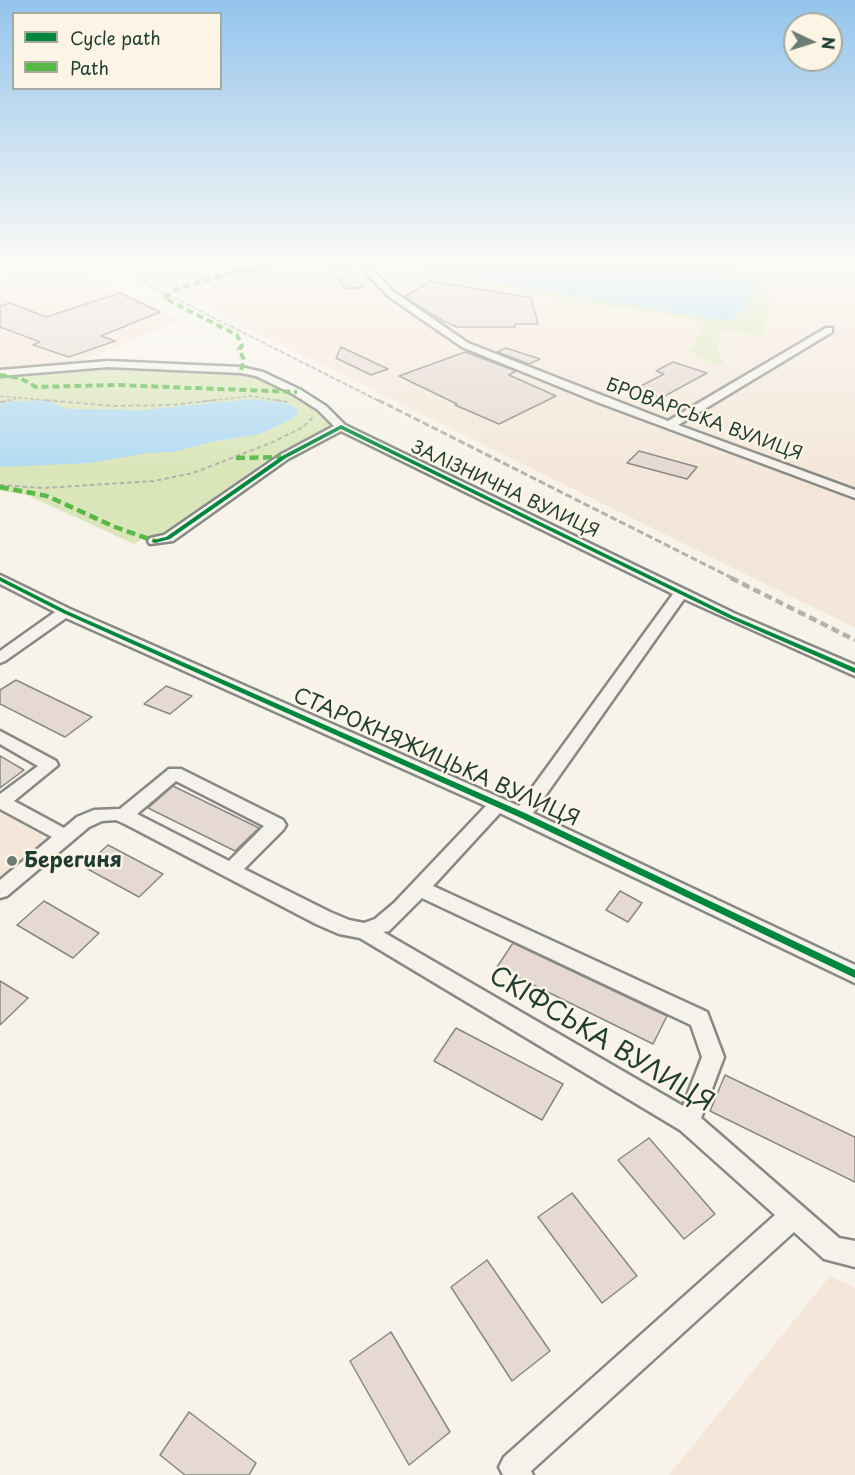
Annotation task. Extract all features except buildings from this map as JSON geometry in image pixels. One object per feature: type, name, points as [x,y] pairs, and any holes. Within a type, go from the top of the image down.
[{"type":"street","name":"БРОВАРСЬКА ВУЛИЦЯ","points":[[446,332],[465,345],[517,367],[855,494]]},
{"type":"street","points":[[669,425],[825,332]]},
{"type":"street","name":"ЗАЛІЗНИЧНА ВУЛИЦЯ","points":[[0,373],[108,364],[241,370],[259,374],[297,392],[322,408],[340,427],[784,641],[855,672]]},
{"type":"street","points":[[155,541],[168,538],[276,461],[340,427]]},
{"type":"street","name":"СТАРОКНЯЖИЦЬКА ВУЛИЦЯ","points":[[0,579],[65,612],[522,815],[855,974]]},
{"type":"street","points":[[522,815],[682,592]]},
{"type":"street","points":[[0,658],[65,612]]},
{"type":"street","points":[[0,737],[50,765],[1,802],[64,836]]},
{"type":"street","points":[[123,816],[175,773],[277,825],[231,870]]},
{"type":"street","points":[[364,931],[382,925],[420,888],[498,804]]},
{"type":"street","name":"СКІФСЬКА ВУЛИЦЯ","points":[[0,891],[83,822],[100,815],[123,816],[346,928],[364,931],[688,1122],[832,1250],[855,1254]]},
{"type":"street","points":[[420,888],[699,1019],[713,1057],[688,1122]]},
{"type":"street","points":[[518,1475],[513,1467],[794,1215]]},
{"type":"path","points":[[0,396],[95,405],[147,406],[257,396],[296,404]]},
{"type":"path","points":[[0,402],[20,398]]},
{"type":"path","points":[[0,485],[43,488],[154,481],[194,473],[236,458],[293,432],[312,420],[314,413]]},
{"type":"shaded area","points":[[0,332],[152,332],[82,361],[0,372]]},
{"type":"shaded area","points":[[255,332],[855,332],[855,628]]},
{"type":"shaded area","name":"Берегиня","points":[[0,811],[49,840],[0,882]]},
{"type":"shaded area","points":[[830,1276],[855,1288],[855,1475],[669,1475]]},
{"type":"green space","points":[[699,332],[722,332],[717,344],[718,354],[725,364],[716,365],[689,351]]},
{"type":"green space","points":[[735,332],[764,332],[763,336]]},
{"type":"green space","points":[[127,367],[249,375],[307,404],[332,427],[266,461],[159,537],[147,536],[134,544],[27,495],[0,491],[0,376],[80,368]]},
{"type":"water","points":[[254,399],[288,404],[296,408],[298,413],[294,418],[260,434],[211,442],[173,452],[147,453],[89,463],[0,467],[0,405],[5,402],[44,400],[68,409],[142,410]]},
{"type":"railway","points":[[242,332],[381,402]]},
{"type":"railway","points":[[378,400],[734,579]]},
{"type":"railway","points":[[731,578],[855,640]]},
{"type":"marked path","points":[[231,332],[237,335],[242,346],[239,349],[244,360],[241,370]]},
{"type":"marked path","points":[[0,375],[20,378],[36,387],[116,385],[297,392]]},
{"type":"marked path","points":[[236,458],[281,457]]},
{"type":"marked path","points":[[0,487],[47,496],[115,527],[155,541]]},
{"type":"cycle path","points":[[155,541],[168,538],[284,457],[341,427],[731,617],[855,671]]},
{"type":"cycle path","points":[[0,579],[65,612],[522,815],[855,974]]},
{"type":"place","name":"Берегиня","points":[[12,861]]}]
